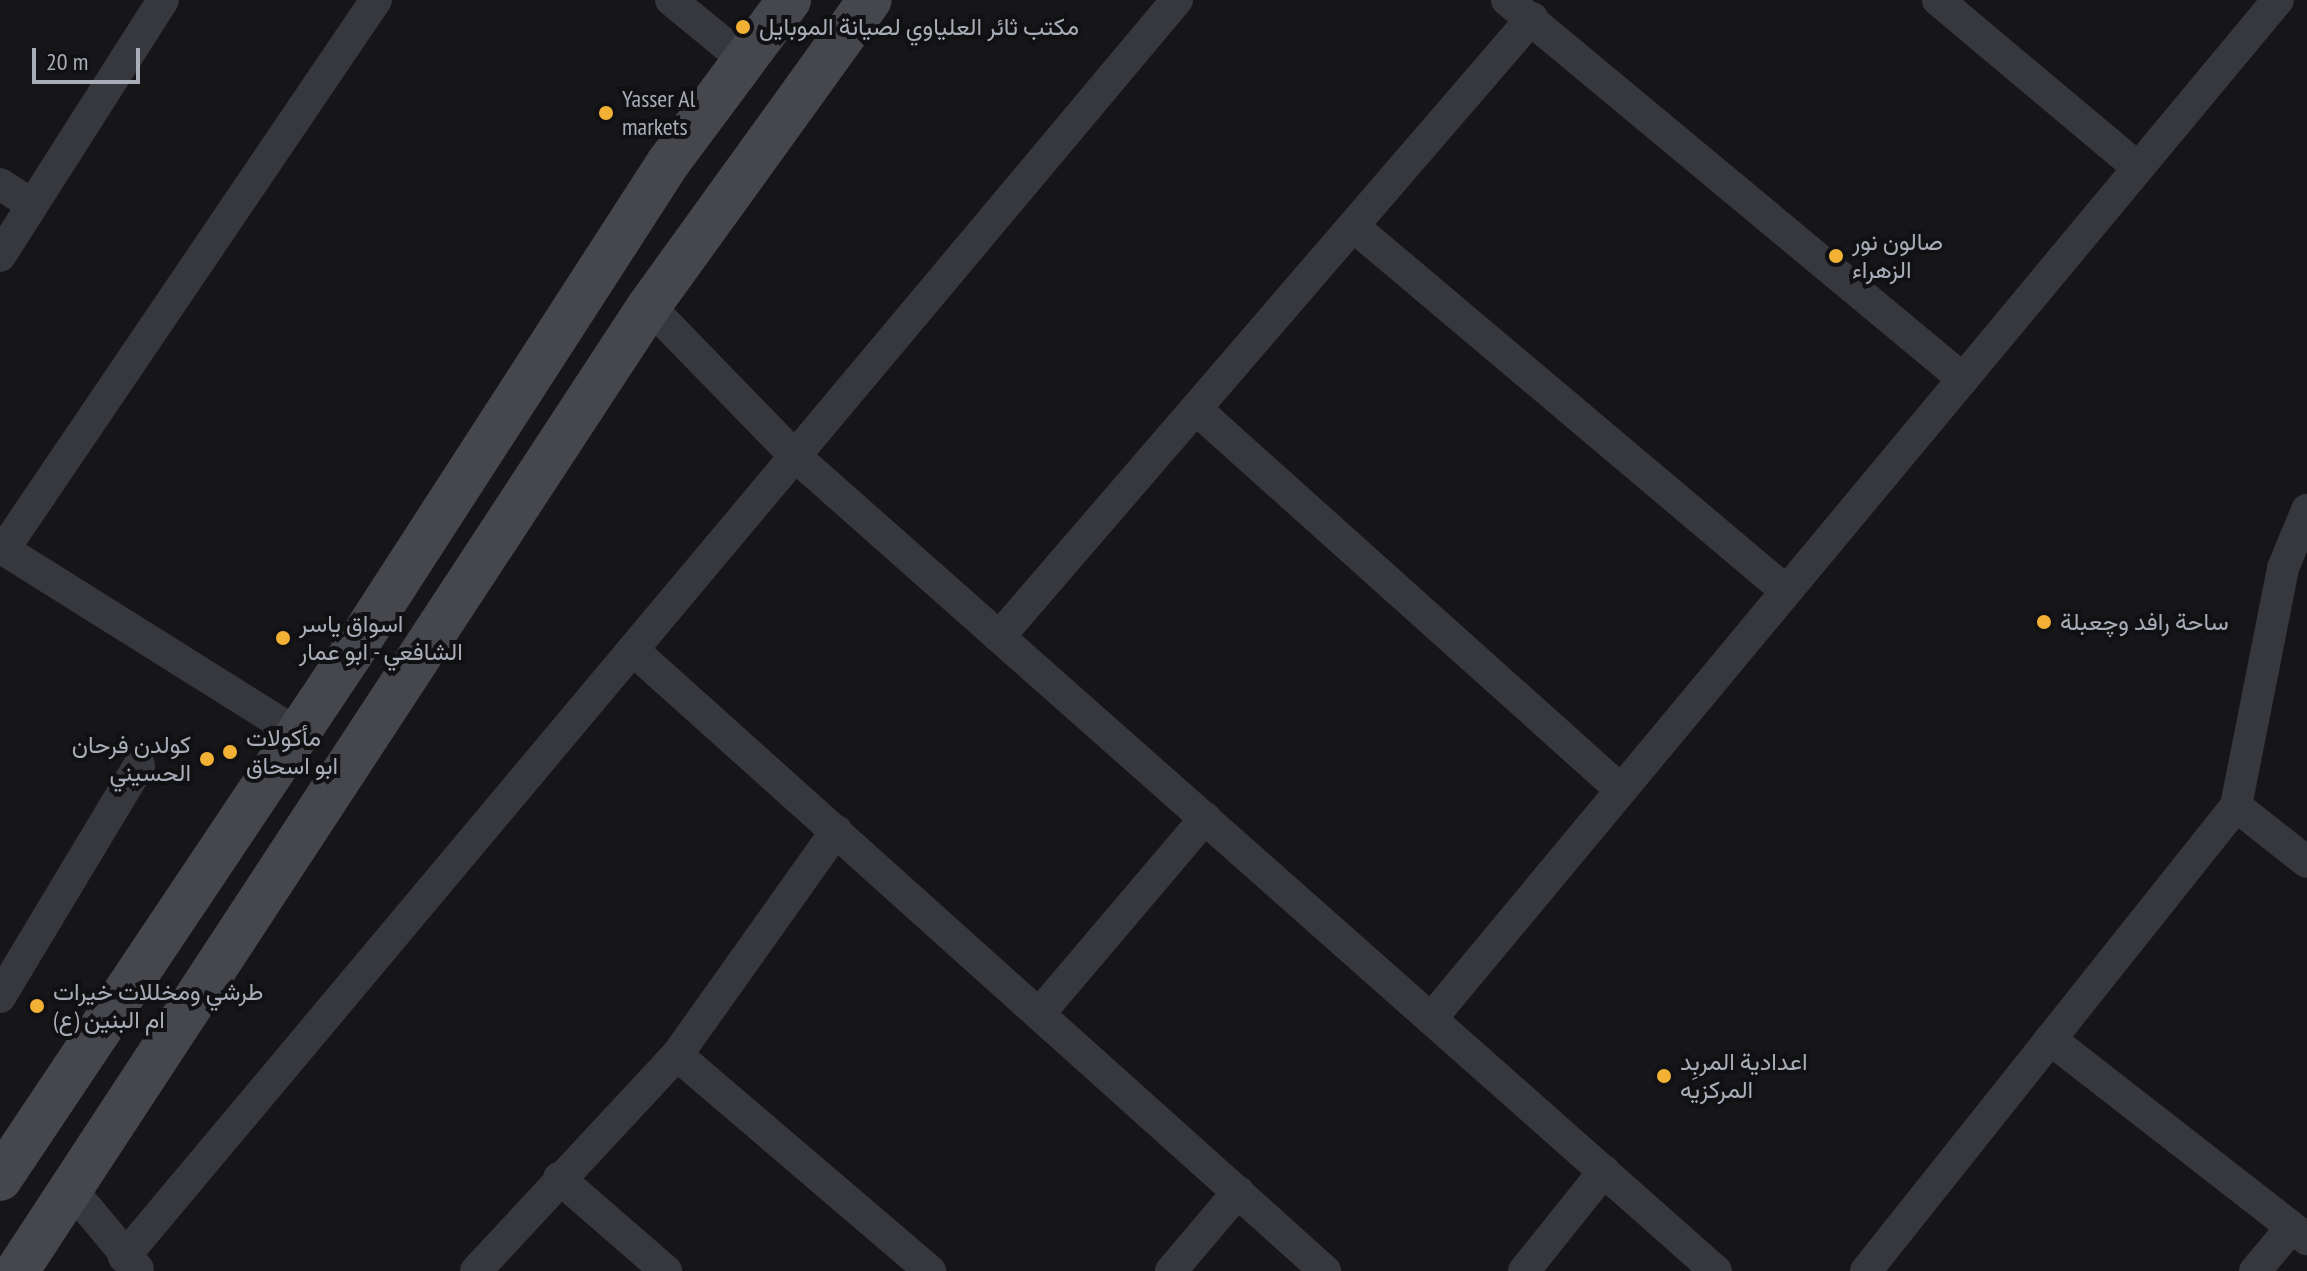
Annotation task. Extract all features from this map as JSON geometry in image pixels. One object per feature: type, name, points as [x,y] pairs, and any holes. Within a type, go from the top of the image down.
[{"type":"street","points":[[0,256],[163,0]]},
{"type":"street","points":[[298,734],[2,548],[376,0]]},
{"type":"street","points":[[671,0],[744,60]]},
{"type":"street","points":[[0,1179],[351,654],[635,212],[789,0]]},
{"type":"street","points":[[17,1271],[649,306],[870,0]]},
{"type":"street","points":[[71,1189],[132,1264],[633,650],[1177,0]]},
{"type":"street","points":[[1938,0],[2138,168]]},
{"type":"street","points":[[1431,1019],[2278,0]]},
{"type":"street","points":[[999,637],[1353,226],[1519,9],[1963,379]]},
{"type":"street","points":[[0,184],[32,205]]},
{"type":"street","points":[[1353,226],[1786,591]]},
{"type":"street","points":[[649,306],[795,456],[1716,1271]]},
{"type":"street","points":[[1196,409],[1621,790]]},
{"type":"street","points":[[1866,1271],[2236,806],[2283,568],[2307,510]]},
{"type":"street","points":[[633,650],[1325,1271]]},
{"type":"street","points":[[351,654],[409,672]]},
{"type":"street","points":[[0,997],[139,766]]},
{"type":"street","points":[[2236,806],[2307,862]]},
{"type":"street","points":[[1039,1014],[1205,818]]},
{"type":"street","points":[[476,1271],[559,1178],[677,1055],[836,831]]},
{"type":"street","points":[[2050,1039],[2300,1233],[2255,1271]]},
{"type":"street","points":[[677,1055],[930,1271]]},
{"type":"street","points":[[1524,1271],[1604,1171]]},
{"type":"street","points":[[559,1178],[666,1271]]},
{"type":"street","points":[[1171,1271],[1238,1192]]},
{"type":"place","name":"مكتب ثائر العلياوي لصيانة الموبايل","points":[[743,27]]},
{"type":"place","name":"Yasser Al markets","points":[[606,113]]},
{"type":"place","name":"صالون نور الزهراء","points":[[1836,256]]},
{"type":"place","name":"ساحة رافد وچعبلة","points":[[2044,622]]},
{"type":"place","name":"اسواق ياسر الشافعي - ابو عمار","points":[[283,638]]},
{"type":"place","name":"مأكولات ابو اسحاق","points":[[230,752]]},
{"type":"place","name":"كولدن فرحان الحسيني","points":[[207,759]]},
{"type":"place","name":"طرشي ومخللات خيرات ام البنين (ع)","points":[[37,1006]]},
{"type":"place","name":"اعدادية المربِد المركزيه","points":[[1664,1076]]}]
